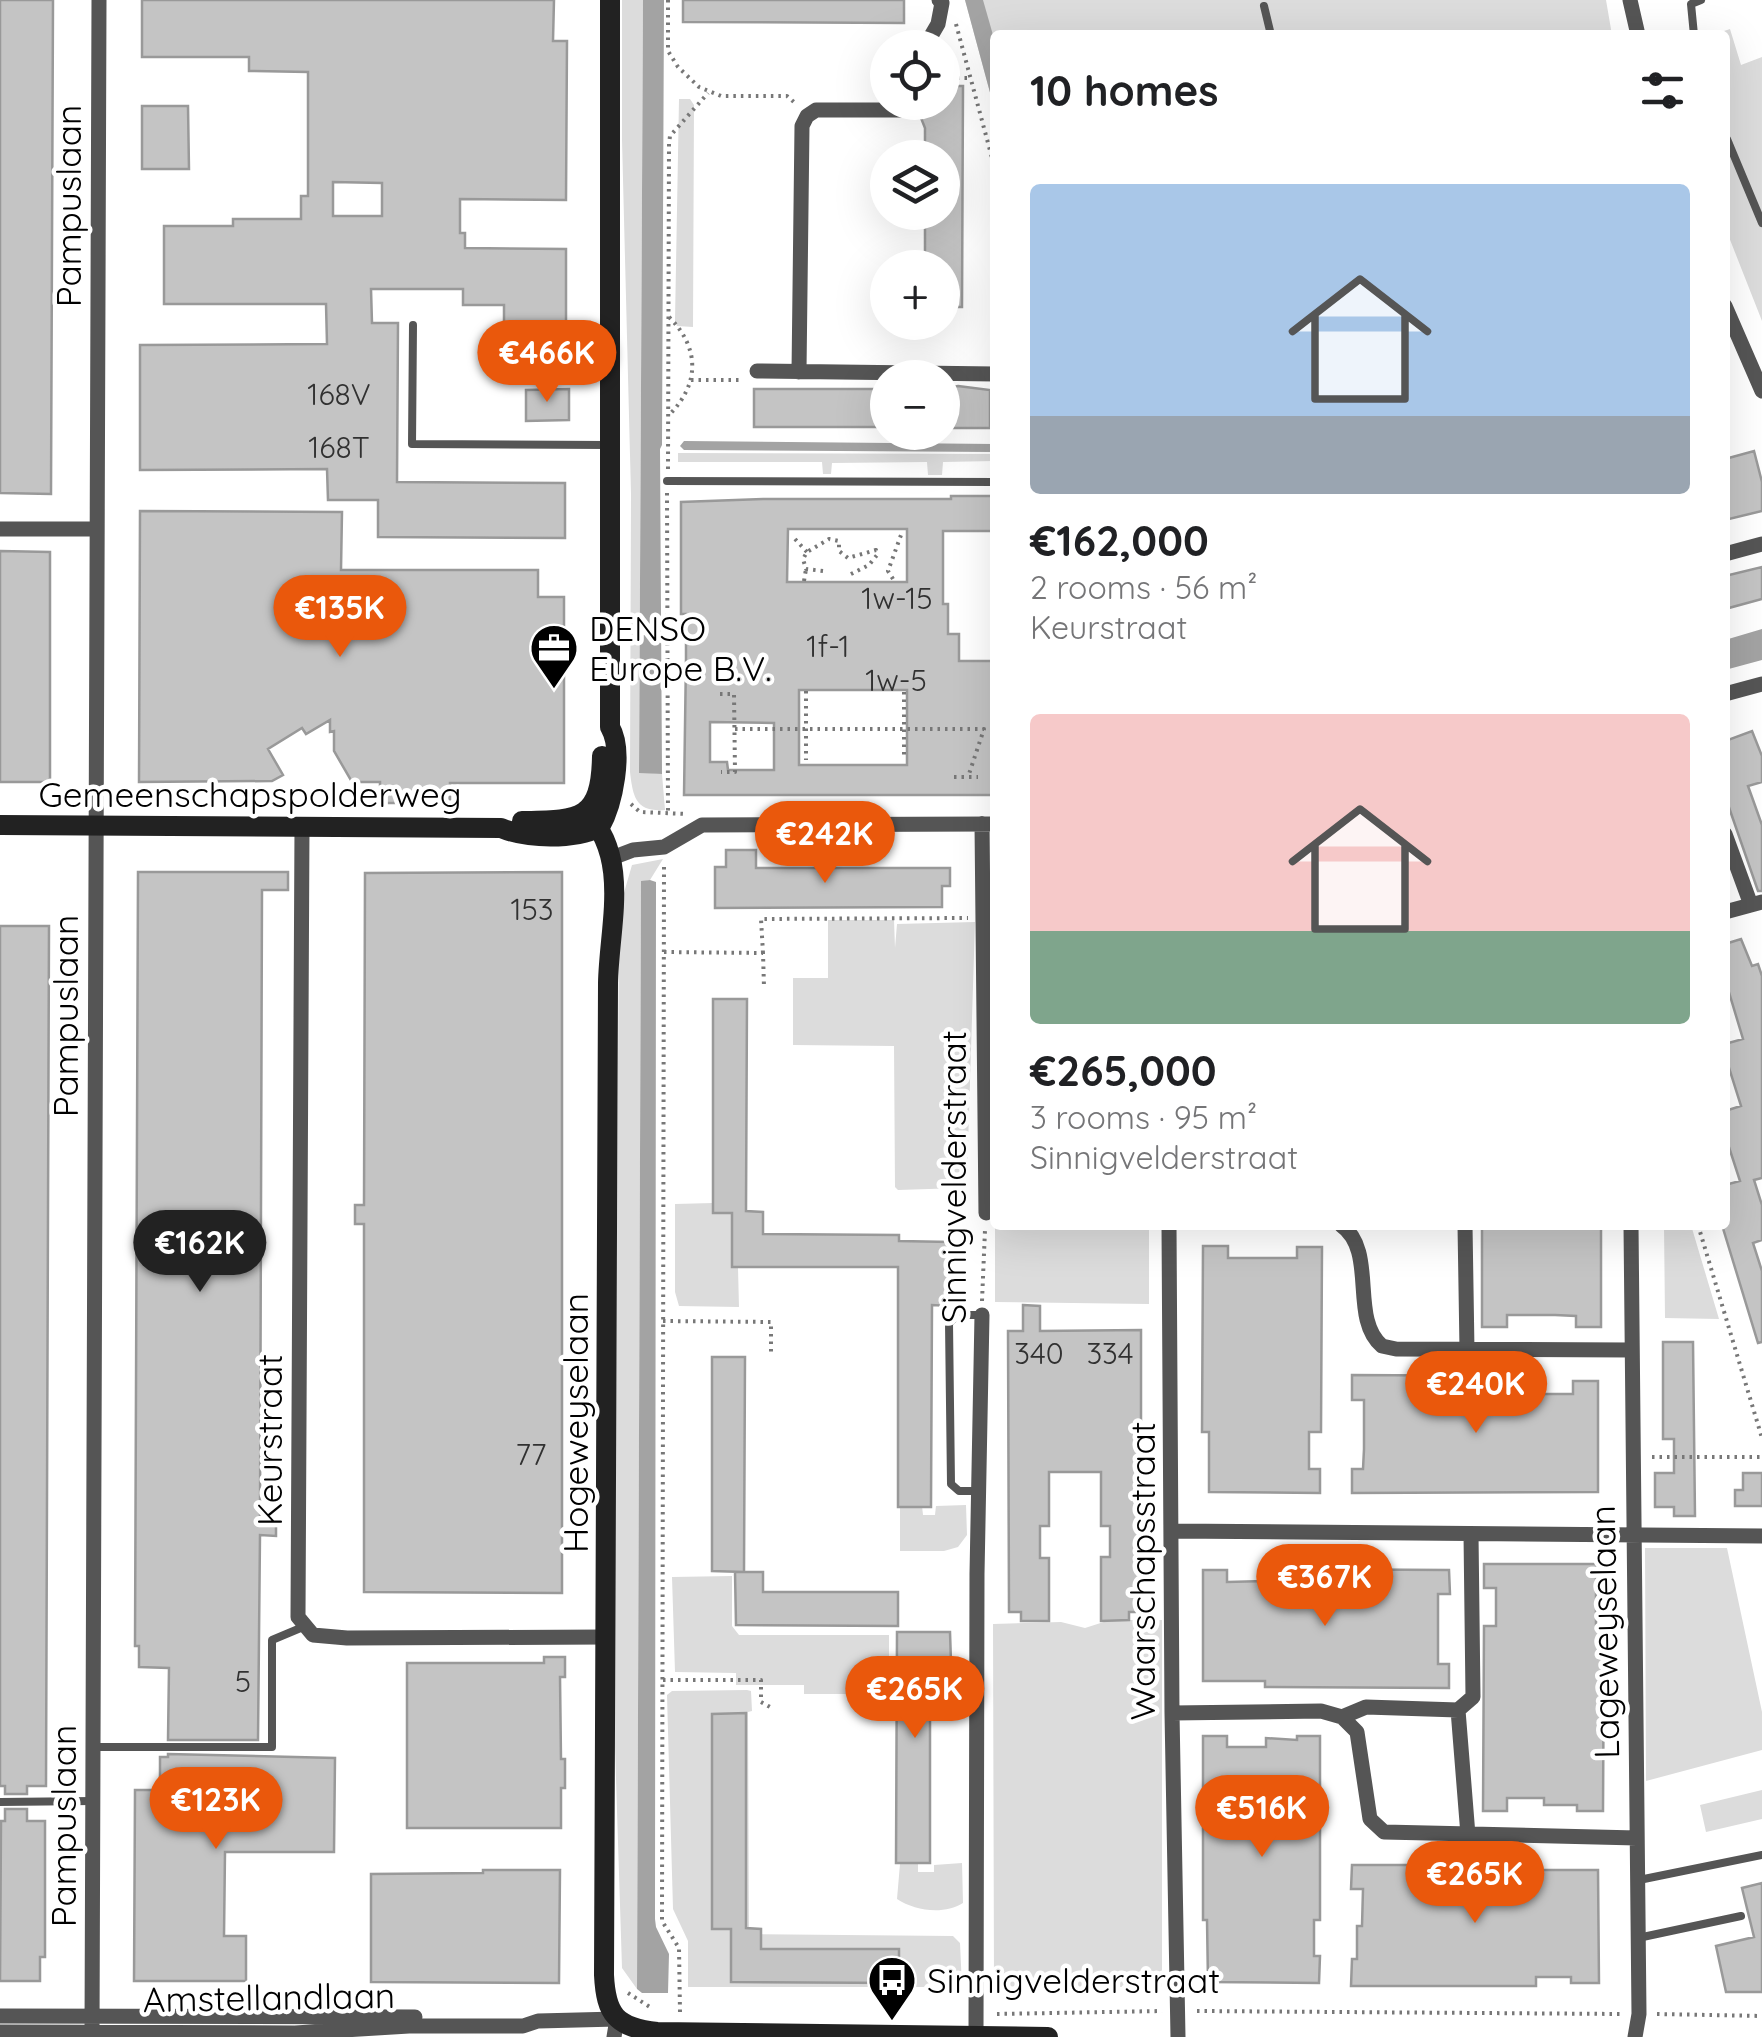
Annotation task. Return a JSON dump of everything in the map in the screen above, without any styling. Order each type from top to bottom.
[{"type":"main road","points":[[593,819],[602,735],[610,727],[610,0]]},
{"type":"main road","name":"Gemeenschapspolderweg","points":[[0,826],[500,828],[513,821],[593,819]]},
{"type":"main road","name":"Hogeweyselaan","points":[[593,819],[612,858],[614,892],[608,972],[605,1994],[616,2028]]},
{"type":"main road","name":"Amstellandlaan","points":[[616,2028],[657,2032],[1048,2037]]},
{"type":"street","name":"Pampuslaan","points":[[92,2035],[99,0]]},
{"type":"street","points":[[934,30],[940,0]]},
{"type":"street","points":[[1630,0],[1637,30]]},
{"type":"street","points":[[800,372],[802,126],[816,110],[870,110]]},
{"type":"street","points":[[1730,317],[1762,390]]},
{"type":"street","points":[[757,371],[990,374]]},
{"type":"street","points":[[0,529],[96,529]]},
{"type":"street","points":[[1730,553],[1762,544]]},
{"type":"street","points":[[1730,693],[1762,684]]},
{"type":"street","points":[[612,858],[632,850],[664,847],[702,825],[989,824]]},
{"type":"street","name":"Sinnigvelderstraat","points":[[986,1213],[989,824]]},
{"type":"street","name":"Keurstraat","points":[[302,826],[298,1616],[304,1627]]},
{"type":"street","points":[[1730,845],[1756,904],[1730,911]]},
{"type":"street","name":"Waarschapsstraat","points":[[1169,1230],[1178,2037]]},
{"type":"street","points":[[1347,1230],[1355,1240],[1370,1329],[1376,1342],[1389,1348],[1632,1350]]},
{"type":"street","points":[[1466,1230],[1467,1350]]},
{"type":"street","name":"Lageweyselaan","points":[[1631,1230],[1639,2014],[1635,2037]]},
{"type":"street","name":"Sinnigvelderstraat","points":[[976,2037],[974,1905],[982,1316]]},
{"type":"street","points":[[1172,1531],[1762,1536]]},
{"type":"street","points":[[1172,1713],[1320,1711],[1342,1716],[1366,1707],[1458,1710],[1473,1697],[1470,1534]]},
{"type":"street","points":[[304,1627],[313,1634],[347,1638],[607,1637]]},
{"type":"street","points":[[1458,1710],[1468,1834]]},
{"type":"street","points":[[1342,1716],[1357,1732],[1370,1819],[1376,1827],[1394,1834],[1637,1838]]},
{"type":"street","name":"Amstellandlaan","points":[[0,2016],[503,2017],[616,2028]]},
{"type":"street","name":"Amstellandlaan","points":[[0,2032],[295,2033],[409,2026],[523,2026],[538,2021]]},
{"type":"lane","points":[[1694,30],[1691,4],[1701,0]]},
{"type":"lane","points":[[1264,6],[1270,30]]},
{"type":"lane","points":[[1730,147],[1762,223]]},
{"type":"lane","points":[[413,324],[412,444],[611,446]]},
{"type":"lane","points":[[667,480],[990,482]]},
{"type":"lane","points":[[978,1490],[959,1491],[951,1484],[949,1323],[958,1316],[982,1316]]},
{"type":"lane","points":[[93,1747],[272,1747],[272,1640],[304,1627]]},
{"type":"lane","points":[[0,1802],[93,1801]]},
{"type":"lane","points":[[1638,1880],[1762,1855]]},
{"type":"lane","points":[[1638,1938],[1741,1916]]},
{"type":"path","points":[[668,0],[668,51],[678,67],[708,93],[787,96],[807,116]]},
{"type":"path","points":[[955,20],[990,151]]},
{"type":"path","points":[[960,78],[970,78]]},
{"type":"path","points":[[668,812],[669,144],[670,136],[708,93]]},
{"type":"path","points":[[669,317],[691,347],[692,380],[682,401],[669,415]]},
{"type":"path","points":[[692,380],[757,380],[757,371]]},
{"type":"path","points":[[893,579],[888,571],[901,535]]},
{"type":"path","points":[[795,538],[807,552]]},
{"type":"path","points":[[804,581],[803,559],[807,552],[829,539],[839,541],[842,556],[848,558],[876,550],[875,559]]},
{"type":"path","points":[[875,559],[890,566]]},
{"type":"path","points":[[849,575],[875,559]]},
{"type":"path","points":[[806,569],[823,571]]},
{"type":"path","points":[[806,691],[806,760]]},
{"type":"path","points":[[904,692],[904,759]]},
{"type":"path","points":[[720,694],[734,694],[735,772],[720,772]]},
{"type":"path","points":[[734,730],[984,730],[968,777]]},
{"type":"path","points":[[954,777],[978,777]]},
{"type":"path","points":[[628,798],[632,808],[640,812],[687,814],[702,825]]},
{"type":"path","points":[[664,847],[662,1921],[679,1948],[680,2014]]},
{"type":"path","points":[[764,987],[761,919],[989,916]]},
{"type":"path","points":[[664,952],[764,953]]},
{"type":"path","name":"Sinnigvelderstraat","points":[[982,1316],[986,1213]]},
{"type":"path","points":[[1700,1230],[1762,1438]]},
{"type":"path","points":[[663,1321],[772,1322],[771,1352]]},
{"type":"path","points":[[1632,1457],[1762,1457]]},
{"type":"path","points":[[663,1680],[761,1680],[761,1702],[770,1706]]},
{"type":"path","points":[[605,1994],[627,1992],[658,2012]]},
{"type":"path","points":[[976,2014],[1177,2011],[1762,2016]]},
{"type":"shaded area","points":[[622,0],[643,0],[639,772],[662,774],[665,810],[648,809],[638,802],[630,772],[631,494]]},
{"type":"shaded area","points":[[643,0],[664,0],[662,774],[639,773]]},
{"type":"shaded area","points":[[965,0],[1606,0],[1611,30],[990,30],[990,92]]},
{"type":"shaded area","points":[[965,0],[983,0],[992,30],[990,92]]},
{"type":"shaded area","points":[[1730,29],[1741,65],[1762,57],[1762,321],[1730,240],[1727,30]]},
{"type":"shaded area","points":[[679,99],[690,99],[694,105],[693,327],[677,326],[675,321]]},
{"type":"shaded area","points":[[684,441],[870,443],[870,450],[960,450],[960,444],[990,444],[990,452],[684,450],[680,446]]},
{"type":"shaded area","points":[[678,453],[990,454],[990,461],[943,462],[942,475],[928,475],[927,462],[832,463],[831,474],[823,474],[822,462],[678,462]]},
{"type":"shaded area","points":[[1762,629],[1762,660],[1730,669],[1730,639]]},
{"type":"shaded area","points":[[663,859],[650,880],[641,882],[637,1989],[622,1968],[614,1716],[619,910],[632,865]]},
{"type":"shaded area","points":[[641,881],[656,882],[655,1919],[669,1954],[668,1993],[642,1993],[637,1989]]},
{"type":"shaded area","points":[[828,920],[894,920],[895,948],[897,924],[975,922],[967,1178],[960,1188],[895,1187],[894,1046],[793,1045],[793,978],[828,978]]},
{"type":"shaded area","points":[[713,1203],[713,1211],[732,1211],[733,1266],[738,1268],[739,1307],[679,1306],[675,1292],[675,1204]]},
{"type":"shaded area","points":[[995,1230],[1149,1230],[1149,1304],[995,1302]]},
{"type":"shaded area","points":[[1664,1230],[1692,1230],[1719,1319],[1665,1318]]},
{"type":"shaded area","points":[[966,1505],[967,1535],[958,1547],[944,1551],[900,1551],[900,1506],[922,1506],[923,1515],[935,1515],[936,1506]]},
{"type":"shaded area","points":[[1645,1548],[1727,1548],[1762,1712],[1762,1750],[1646,1781]]},
{"type":"shaded area","points":[[732,1576],[732,1626],[739,1635],[889,1635],[889,1694],[804,1694],[804,1685],[736,1685],[736,1673],[675,1672],[672,1577]]},
{"type":"shaded area","points":[[1110,1620],[1162,1620],[1162,1987],[994,1987],[993,1624],[1061,1622],[1085,1628]]},
{"type":"shaded area","points":[[672,1691],[751,1691],[752,1711],[748,1712],[749,1934],[953,1936],[960,1943],[962,1987],[688,1987],[688,1941],[673,1909],[667,1695]]},
{"type":"shaded area","points":[[1762,1790],[1762,1819],[1706,1832],[1700,1805]]},
{"type":"shaded area","points":[[918,1863],[918,1872],[934,1872],[934,1865],[962,1863],[963,1903],[930,1910],[897,1899],[900,1864]]},
{"type":"building","points":[[0,0],[53,0],[51,494],[0,493]]},
{"type":"building","points":[[142,0],[554,0],[553,41],[567,41],[566,200],[460,199],[460,233],[465,233],[465,248],[566,249],[566,347],[531,347],[531,355],[489,354],[489,336],[504,336],[504,305],[463,305],[463,289],[371,289],[372,323],[398,323],[397,482],[565,483],[565,538],[378,537],[378,500],[328,500],[327,469],[140,470],[140,345],[327,344],[326,304],[164,304],[164,226],[233,226],[233,219],[301,219],[301,196],[308,196],[308,72],[249,71],[249,57],[142,57]],"holes":[[[333,182],[382,183],[382,216],[333,216]]]},
{"type":"building","points":[[683,0],[904,0],[904,23],[683,22]]},
{"type":"building","points":[[963,86],[962,307],[960,250],[925,250],[925,230],[960,230],[960,140],[925,140],[922,120],[960,120]]},
{"type":"building","points":[[142,106],[188,106],[189,169],[142,169]]},
{"type":"building","points":[[960,386],[990,390],[990,428],[960,428]]},
{"type":"building","points":[[569,389],[569,420],[526,421],[526,390]]},
{"type":"building","points":[[754,389],[870,389],[870,427],[754,427]]},
{"type":"building","points":[[1754,451],[1762,482],[1762,511],[1730,519],[1730,458]]},
{"type":"building","points":[[990,496],[990,531],[943,531],[943,604],[948,604],[948,634],[959,634],[959,661],[990,661],[990,795],[684,795],[686,614],[681,614],[681,502]],"holes":[[[788,529],[907,529],[907,582],[787,582]],[[799,690],[907,690],[907,765],[799,765]],[[710,722],[774,723],[774,770],[728,770],[727,762],[710,762]]]},
{"type":"building","points":[[140,511],[342,512],[341,570],[538,570],[538,597],[564,597],[564,783],[450,783],[450,803],[380,803],[380,782],[352,782],[334,751],[330,720],[306,734],[302,728],[268,749],[283,775],[272,781],[139,782]]},
{"type":"building","points":[[0,551],[50,552],[50,782],[0,782]]},
{"type":"building","points":[[1762,567],[1762,599],[1730,608],[1730,575]]},
{"type":"building","points":[[1752,731],[1762,756],[1762,782],[1748,786],[1762,825],[1762,891],[1758,891],[1730,810],[1730,739]]},
{"type":"building","points":[[726,850],[756,850],[756,868],[950,868],[950,886],[942,886],[942,907],[715,908],[715,867],[726,867]]},
{"type":"building","points":[[138,872],[288,872],[288,890],[262,890],[260,1519],[276,1520],[276,1536],[260,1535],[258,1740],[168,1740],[169,1668],[139,1667],[139,1646],[135,1646]]},
{"type":"building","points":[[562,872],[562,1593],[364,1592],[364,1224],[355,1224],[355,1205],[364,1205],[365,873]]},
{"type":"building","points":[[0,926],[49,926],[46,1786],[27,1786],[27,1794],[5,1794],[5,1786],[0,1786]]},
{"type":"building","points":[[1741,939],[1752,966],[1758,964],[1762,976],[1762,1178],[1754,1180],[1762,1205],[1762,1240],[1753,1243],[1762,1271],[1762,1342],[1758,1343],[1724,1230],[1730,1230],[1730,1184],[1740,1181],[1730,1150],[1730,1109],[1741,1106],[1730,1071],[1730,1043],[1743,1039],[1730,996],[1730,942]]},
{"type":"building","points":[[713,999],[747,999],[746,1211],[763,1212],[763,1234],[899,1235],[899,1241],[951,1242],[950,1306],[932,1305],[931,1507],[898,1507],[898,1267],[732,1267],[732,1213],[713,1213]]},
{"type":"building","points":[[1482,1230],[1601,1230],[1601,1327],[1576,1327],[1576,1316],[1507,1315],[1507,1327],[1482,1327]]},
{"type":"building","points":[[1203,1246],[1228,1246],[1228,1258],[1297,1258],[1297,1247],[1322,1247],[1321,1432],[1309,1432],[1309,1469],[1320,1469],[1320,1493],[1209,1492],[1209,1432],[1202,1432]]},
{"type":"building","points":[[1023,1305],[1040,1306],[1040,1331],[1141,1330],[1141,1612],[1129,1612],[1129,1620],[1101,1621],[1101,1557],[1110,1557],[1110,1526],[1101,1526],[1101,1472],[1049,1472],[1049,1526],[1040,1526],[1040,1558],[1049,1558],[1049,1621],[1021,1621],[1021,1612],[1009,1612],[1008,1331],[1023,1331]]},
{"type":"building","points":[[1663,1342],[1693,1342],[1695,1516],[1674,1516],[1674,1507],[1655,1507],[1655,1473],[1674,1473],[1674,1439],[1663,1439]]},
{"type":"building","points":[[712,1357],[745,1357],[744,1572],[712,1571]]},
{"type":"building","points":[[1352,1375],[1536,1376],[1536,1394],[1573,1394],[1573,1381],[1598,1381],[1598,1492],[1352,1493],[1352,1469],[1363,1469],[1364,1400],[1352,1400]]},
{"type":"building","points":[[1743,1473],[1762,1473],[1762,1506],[1735,1506],[1735,1490],[1743,1490]]},
{"type":"building","points":[[1484,1564],[1596,1564],[1596,1626],[1604,1626],[1603,1811],[1577,1811],[1577,1805],[1544,1805],[1544,1798],[1507,1798],[1507,1811],[1483,1811],[1484,1626],[1496,1626],[1496,1588],[1484,1588]]},
{"type":"building","points":[[1265,1569],[1449,1570],[1450,1594],[1438,1594],[1438,1664],[1449,1664],[1449,1688],[1265,1687],[1265,1681],[1203,1681],[1203,1570],[1227,1570],[1227,1582],[1265,1581]]},
{"type":"building","points":[[735,1572],[763,1572],[763,1592],[898,1592],[898,1626],[736,1625]]},
{"type":"building","points":[[897,1632],[950,1632],[951,1662],[930,1662],[930,1863],[896,1863]]},
{"type":"building","points":[[544,1657],[565,1657],[565,1677],[560,1677],[561,1759],[565,1759],[561,1828],[407,1828],[407,1663],[544,1663]]},
{"type":"building","points":[[746,1713],[746,1928],[761,1929],[761,1949],[899,1949],[899,1983],[731,1982],[731,1929],[712,1929],[712,1714]]},
{"type":"building","points":[[1203,1736],[1227,1736],[1227,1747],[1266,1747],[1266,1738],[1297,1740],[1297,1736],[1320,1736],[1320,1920],[1314,1920],[1314,1956],[1320,1956],[1319,1983],[1208,1982],[1207,1920],[1203,1920]]},
{"type":"building","points":[[168,1754],[335,1758],[334,1852],[225,1852],[224,1936],[246,1936],[246,1981],[134,1981],[135,1790],[160,1790],[160,1757]]},
{"type":"building","points":[[5,1809],[27,1809],[27,1821],[45,1821],[45,1957],[40,1957],[40,1981],[0,1981],[1,1821],[5,1821]]},
{"type":"building","points":[[1352,1865],[1536,1865],[1536,1870],[1598,1870],[1599,1983],[1571,1983],[1571,1977],[1536,1977],[1536,1986],[1351,1986],[1352,1959],[1357,1959],[1357,1926],[1362,1926],[1363,1889],[1351,1889]]},
{"type":"building","points":[[560,1870],[559,1983],[371,1982],[371,1874]]},
{"type":"building","points":[[1762,1883],[1762,1992],[1726,1992],[1716,1946],[1754,1937],[1742,1888]]},
{"type":"place","name":"DENSO Europe B.V.","points":[[554,690]]},
{"type":"place","name":"Sinnigvelderstraat","points":[[892,2022]]}]
